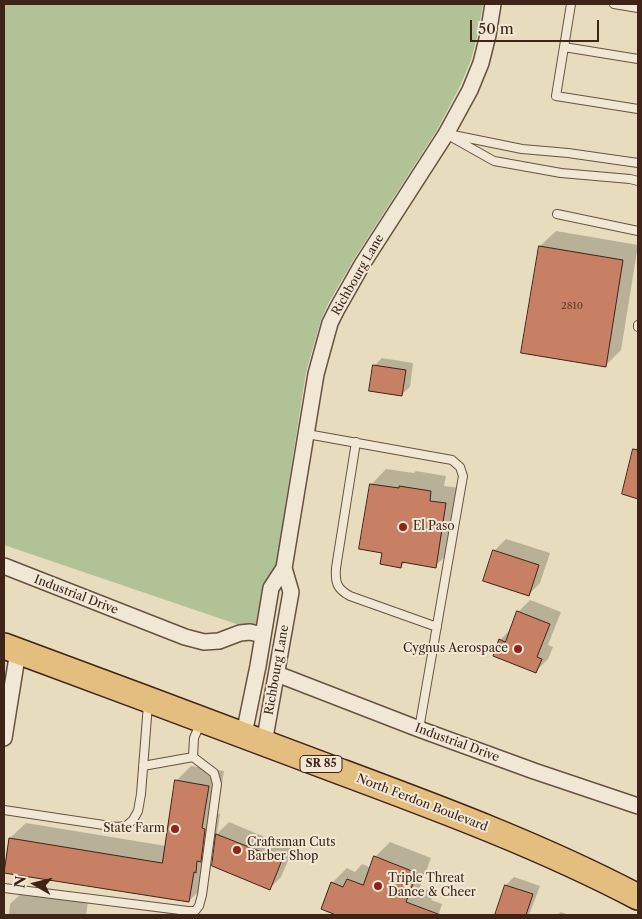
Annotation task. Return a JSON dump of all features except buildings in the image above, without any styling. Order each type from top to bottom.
[{"type":"main road","name":"North Ferdon Boulevard","points":[[11,648],[526,843],[638,897]]},
{"type":"street","name":"Richbourg Lane","points":[[254,739],[258,666],[271,588],[284,568],[316,374],[330,323],[363,263],[446,134],[470,90],[481,63],[493,4]]},
{"type":"street","name":"Industrial Drive","points":[[4,566],[185,637],[204,642],[219,641],[240,633],[250,632],[263,635]]},
{"type":"street","name":"Richbourg Lane","points":[[254,739],[277,674],[291,592],[284,568]]},
{"type":"street","points":[[4,738],[11,648]]},
{"type":"street","name":"Industrial Drive","points":[[277,674],[419,729],[638,806]]},
{"type":"lane","points":[[571,4],[556,96],[638,109]]},
{"type":"lane","points":[[614,4],[638,8]]},
{"type":"lane","points":[[564,47],[638,59]]},
{"type":"lane","points":[[446,134],[522,149],[568,153],[638,163]]},
{"type":"lane","points":[[446,134],[494,162],[561,173],[638,181]]},
{"type":"lane","points":[[557,214],[638,231]]},
{"type":"lane","points":[[307,434],[452,460],[460,467],[463,476],[419,729]]},
{"type":"lane","points":[[356,442],[336,568],[335,577],[337,585],[342,592],[350,596],[437,627]]},
{"type":"lane","points":[[4,810],[117,827],[126,826],[133,820],[138,811],[148,699]]},
{"type":"lane","points":[[193,757],[194,738],[202,719]]},
{"type":"lane","points":[[4,888],[188,912],[195,911],[199,906],[202,895],[217,784],[214,773],[193,757],[143,766]]},
{"type":"green space","points":[[4,4],[483,4],[471,60],[460,86],[437,130],[354,259],[321,320],[306,372],[275,572],[260,632],[4,545]]},
{"type":"place","name":"El Paso","points":[[403,527]]},
{"type":"place","name":"Cygnus Aerospace","points":[[518,649]]},
{"type":"place","name":"State Farm","points":[[175,829]]},
{"type":"place","name":"Craftsman Cuts Barber Shop","points":[[237,850]]},
{"type":"place","name":"Triple Threat Dance & Cheer","points":[[378,886]]}]
